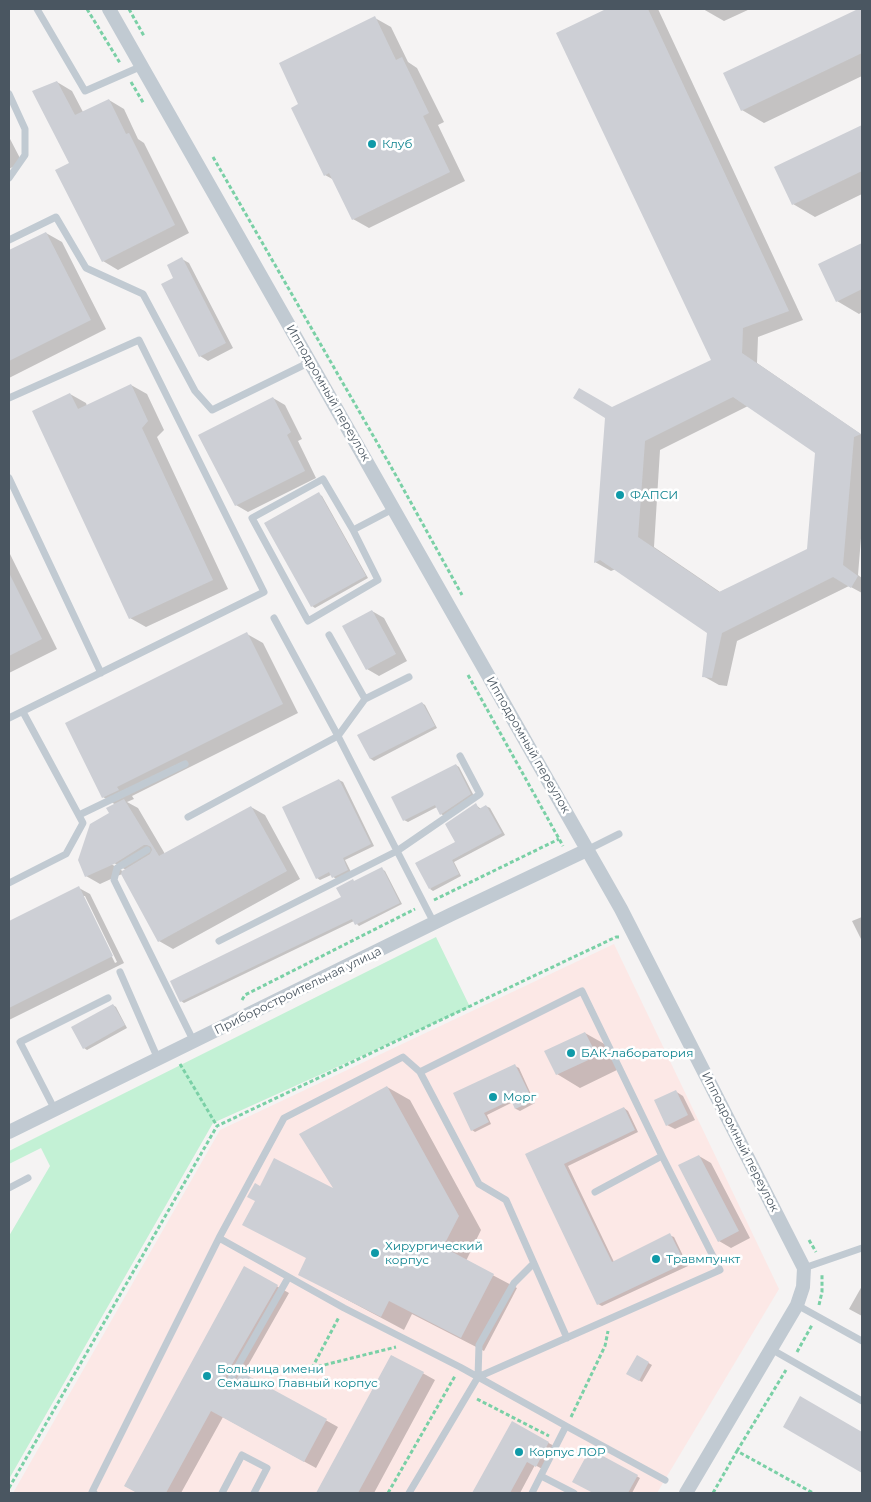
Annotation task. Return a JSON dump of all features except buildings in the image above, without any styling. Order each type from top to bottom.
[{"type":"street","name":"Ипподромный переулок","points":[[109,9],[632,930],[804,1268]]},
{"type":"street","name":"Приборостроительная улица","points":[[9,1132],[587,850]]},
{"type":"street","points":[[686,1493],[797,1305],[803,1287],[804,1268]]},
{"type":"lane","points":[[37,9],[85,91],[142,66]]},
{"type":"lane","points":[[9,94],[25,129],[25,155],[9,178]]},
{"type":"lane","points":[[9,240],[56,217],[86,268],[143,294],[195,391],[212,410],[310,362]]},
{"type":"lane","points":[[9,398],[139,340],[264,592],[9,718]]},
{"type":"lane","points":[[9,478],[101,673]]},
{"type":"lane","points":[[323,479],[353,530],[378,580],[308,621],[252,518],[323,479]]},
{"type":"lane","points":[[353,530],[393,509]]},
{"type":"lane","points":[[274,618],[338,736],[434,923]]},
{"type":"lane","points":[[329,635],[365,699]]},
{"type":"lane","points":[[188,817],[338,736],[365,699],[409,678]]},
{"type":"lane","points":[[9,883],[66,854],[83,823],[23,712]]},
{"type":"lane","points":[[219,941],[397,851],[480,794],[460,756]]},
{"type":"lane","points":[[78,815],[185,764]]},
{"type":"lane","points":[[587,850],[619,834]]},
{"type":"lane","points":[[148,850],[117,868],[114,880],[194,1042]]},
{"type":"lane","points":[[120,972],[159,1059]]},
{"type":"lane","points":[[420,1072],[582,991],[720,1270],[478,1377]]},
{"type":"lane","points":[[55,1110],[20,1042],[108,998]]},
{"type":"lane","points":[[94,1493],[92,1492],[219,1238],[284,1118],[403,1057],[420,1072],[479,1184],[506,1200],[567,1338]]},
{"type":"lane","points":[[595,1192],[662,1156]]},
{"type":"lane","points":[[9,1188],[28,1178]]},
{"type":"lane","points":[[219,1238],[288,1278],[460,1367],[664,1480]]},
{"type":"lane","points":[[804,1268],[862,1248]]},
{"type":"lane","points":[[409,1493],[478,1377],[479,1345],[514,1282],[534,1264]]},
{"type":"lane","points":[[231,1378],[288,1278]]},
{"type":"lane","points":[[797,1305],[862,1341]]},
{"type":"lane","points":[[771,1349],[862,1401]]},
{"type":"lane","points":[[532,1493],[566,1426]]},
{"type":"lane","points":[[222,1493],[242,1454],[267,1468],[254,1493]]},
{"type":"lane","points":[[541,1476],[574,1493]]},
{"type":"path","points":[[173,1052],[217,1126]]},
{"type":"path","points":[[344,1308],[312,1368],[413,1343]]},
{"type":"path","points":[[566,1426],[605,1346],[611,1319]]},
{"type":"path","points":[[388,1493],[460,1367]]},
{"type":"path","points":[[467,1394],[559,1442]]},
{"type":"path","points":[[713,1493],[737,1451],[813,1493]]},
{"type":"shaded area","points":[[614,944],[779,1289],[657,1493],[13,1493],[220,1130]]},
{"type":"green space","points":[[436,937],[470,1007],[213,1123],[9,1479],[9,1236],[50,1166],[41,1148],[9,1164],[9,1151]]},
{"type":"place","name":"Клуб","points":[[372,144]]},
{"type":"place","name":"ФАПСИ","points":[[620,495]]},
{"type":"place","name":"БАК-лаборатория","points":[[571,1053]]},
{"type":"place","name":"Морг","points":[[493,1097]]},
{"type":"place","name":"Хирургический корпус","points":[[375,1253]]},
{"type":"place","name":"Травмпункт","points":[[656,1259]]},
{"type":"place","name":"Больница имени Семашко Главный корпус","points":[[207,1376]]},
{"type":"place","name":"Корпус ЛОР","points":[[519,1452]]}]
